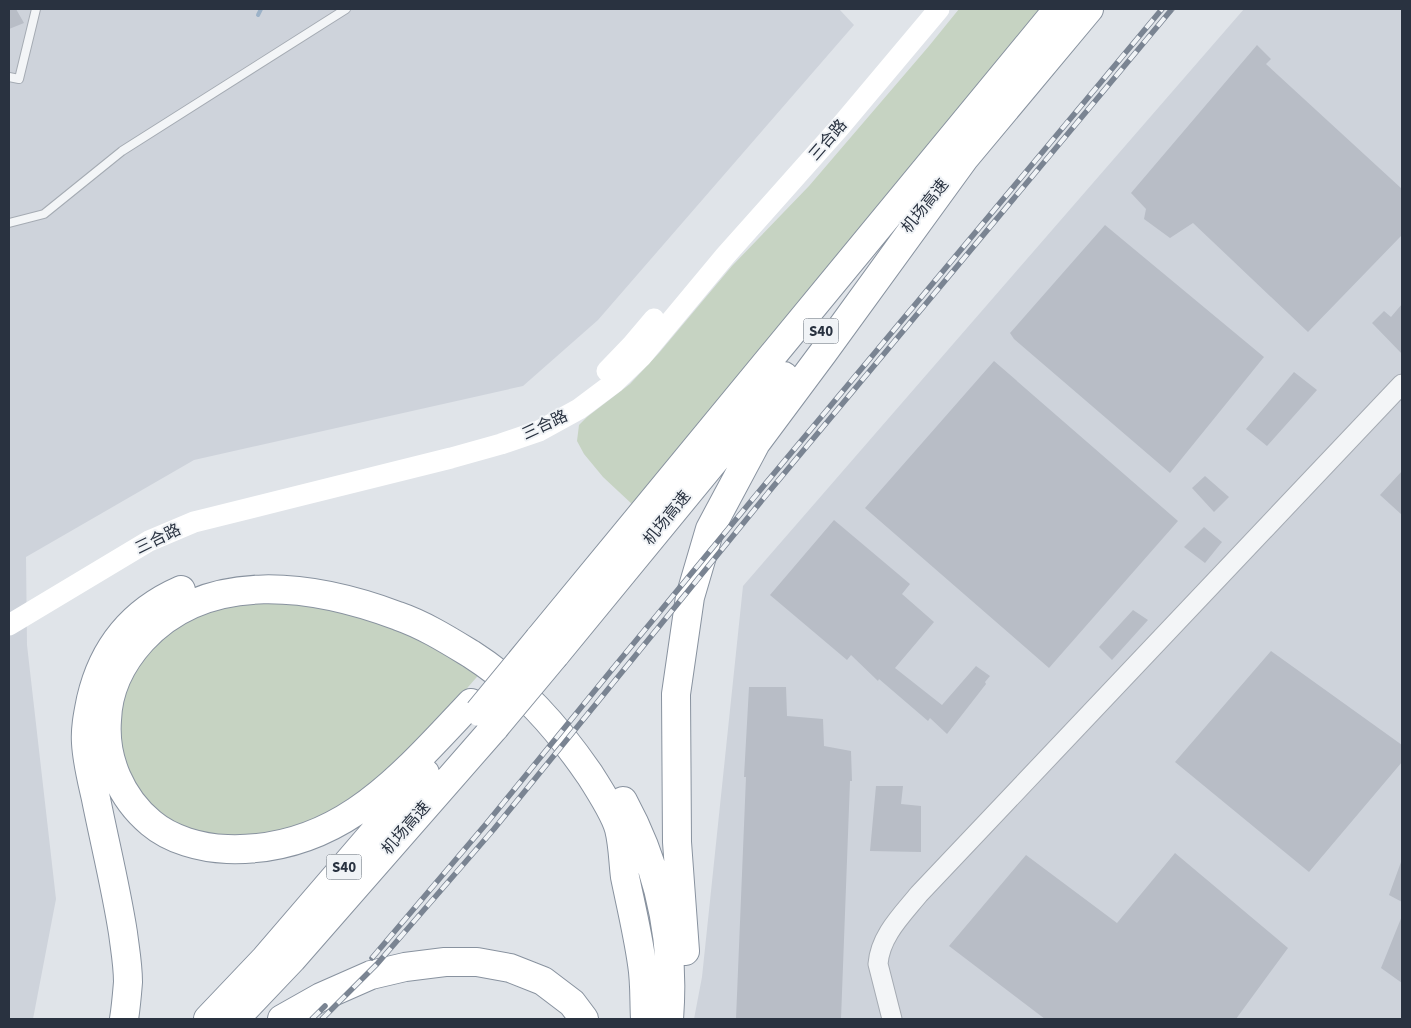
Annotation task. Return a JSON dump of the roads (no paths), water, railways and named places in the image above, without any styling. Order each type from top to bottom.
[{"type":"highway","name":"机场高速","points":[[547,647],[1058,9]]},
{"type":"highway","name":"机场高速","points":[[208,1019],[264,959],[482,714],[547,647],[1089,9]]},
{"type":"highway","points":[[679,1019],[687,971],[677,842],[676,694],[690,597],[710,529],[756,443],[969,152]]},
{"type":"highway","points":[[124,1019],[128,980],[126,953],[119,908],[94,792],[86,744],[86,722],[101,667],[112,645],[127,626],[144,611],[167,596],[198,582],[223,576],[291,574],[332,580],[380,592],[427,610],[468,632],[495,649],[525,673],[556,703],[582,733],[607,772],[633,819],[650,860],[669,942],[671,990],[669,1019]]},
{"type":"highway","points":[[482,714],[402,775],[367,805],[333,825],[289,843],[248,850],[217,848],[187,842],[162,832],[147,820],[132,803],[121,786],[111,764],[107,739],[107,718],[111,693],[118,673],[133,650],[165,619],[184,607],[210,597],[238,591],[266,589],[306,592],[354,601],[401,617],[451,642],[494,669],[513,684],[570,746],[600,790],[619,828],[624,872],[643,966],[645,1019]]},
{"type":"highway","name":"机场高速","points":[[236,1019],[292,959],[482,714]]},
{"type":"highway","points":[[282,1019],[321,997],[372,975],[405,967],[445,962],[477,962],[510,968],[543,981],[572,1003],[584,1019]]},
{"type":"main road","name":"三合路","points":[[9,608],[142,530],[189,509],[445,446],[486,434],[532,419],[572,396],[606,371],[632,345],[922,9]]},
{"type":"main road","name":"三合路","points":[[9,625],[149,541],[194,522],[493,446],[539,431],[579,409],[614,382],[641,357],[725,256],[839,128],[939,9]]},
{"type":"street","points":[[892,1019],[878,964],[878,956],[892,927],[919,894],[1402,384]]},
{"type":"lane","points":[[9,77],[19,79],[36,9]]},
{"type":"lane","points":[[9,223],[44,214],[122,150],[346,9]]},
{"type":"waterway","points":[[258,15],[261,9]]},
{"type":"railway","points":[[372,958],[486,824],[766,483],[1162,9]]},
{"type":"railway","points":[[322,1019],[377,964],[494,829],[772,488],[1172,9]]},
{"type":"railway","points":[[312,1019],[325,1006]]}]
